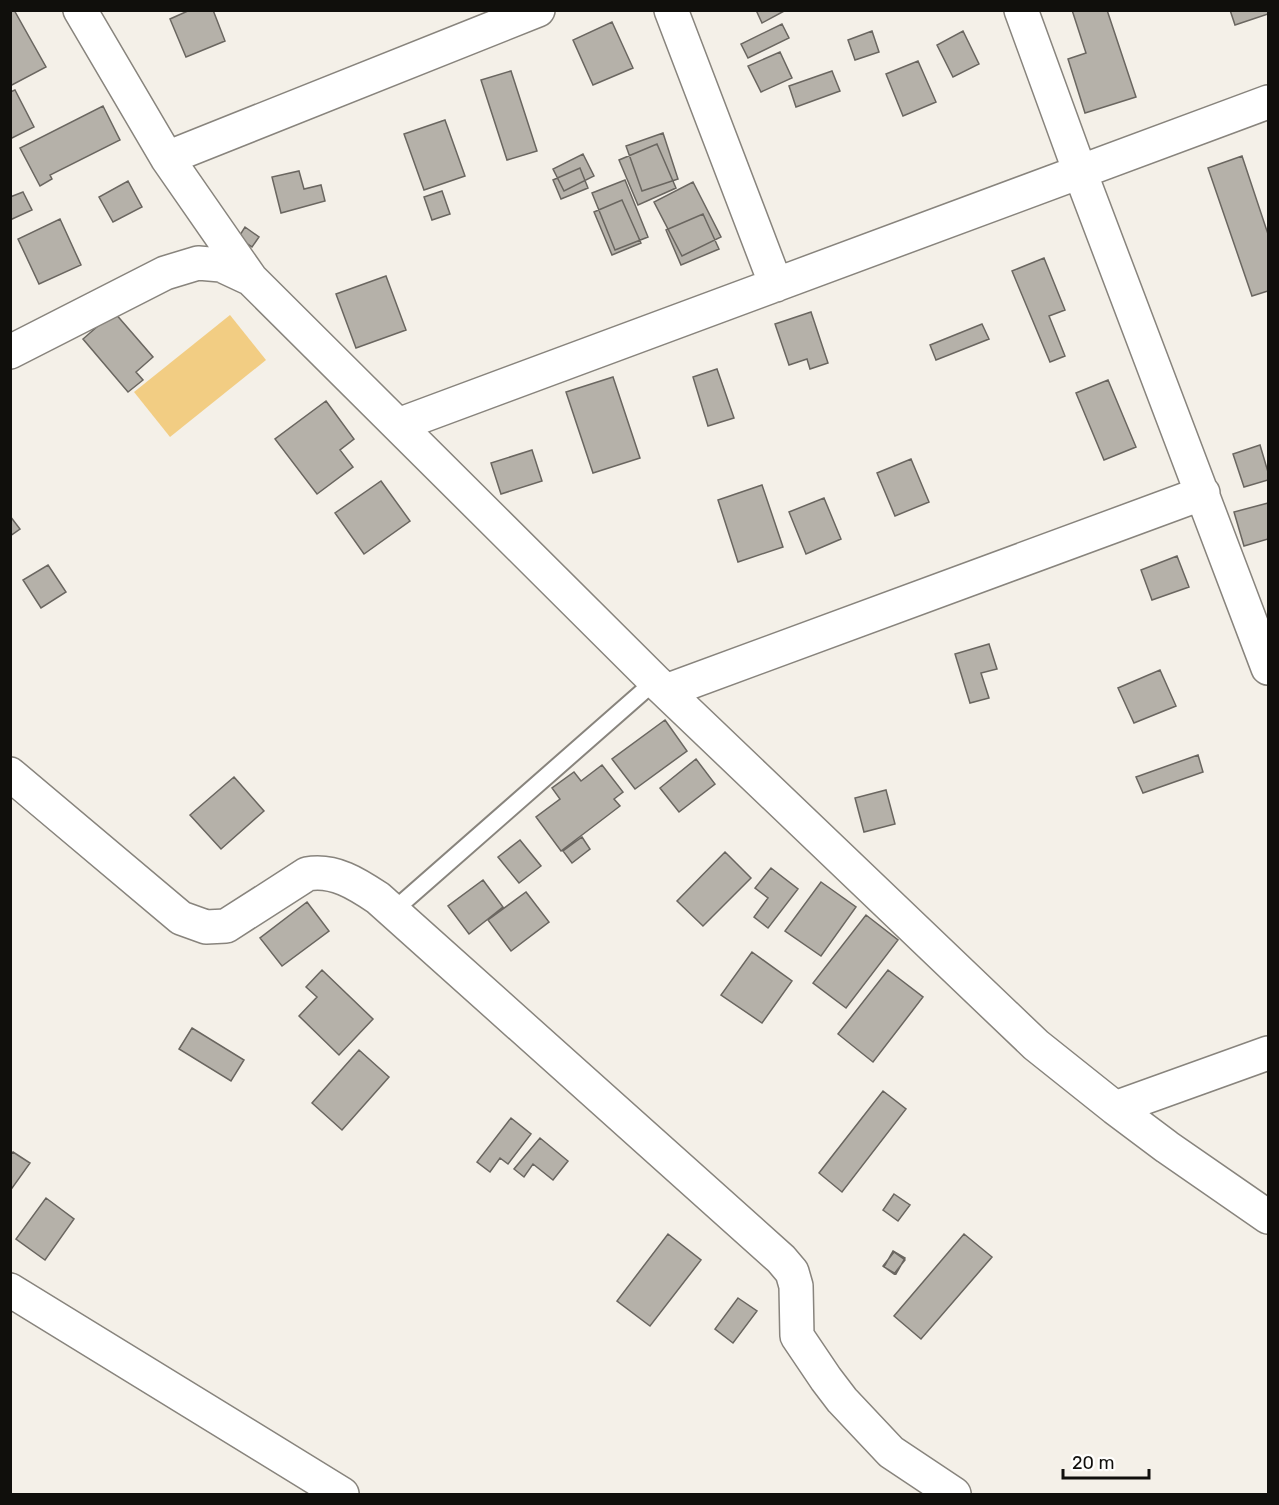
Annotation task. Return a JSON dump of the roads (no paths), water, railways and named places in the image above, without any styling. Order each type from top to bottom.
[{"type":"street","points":[[80,10],[167,158],[251,279],[660,686],[1036,1045],[1115,1108],[1269,1217]]},
{"type":"street","points":[[167,158],[538,10]]},
{"type":"street","points":[[671,10],[776,285]]},
{"type":"street","points":[[1021,10],[1080,172],[1269,668]]},
{"type":"street","points":[[398,425],[1269,102]]},
{"type":"street","points":[[10,352],[165,273],[198,263],[221,265],[251,279]]},
{"type":"street","points":[[660,686],[1203,493]]},
{"type":"street","points":[[10,774],[181,918],[193,923],[206,927],[226,926],[308,874],[317,872],[331,874],[359,886],[378,898],[781,1258],[792,1272],[796,1286],[797,1336],[826,1379],[842,1400],[891,1452],[954,1494]]},
{"type":"street","points":[[1115,1108],[1269,1053]]},
{"type":"street","points":[[10,1290],[342,1494]]},
{"type":"lane","points":[[393,911],[660,686]]}]
